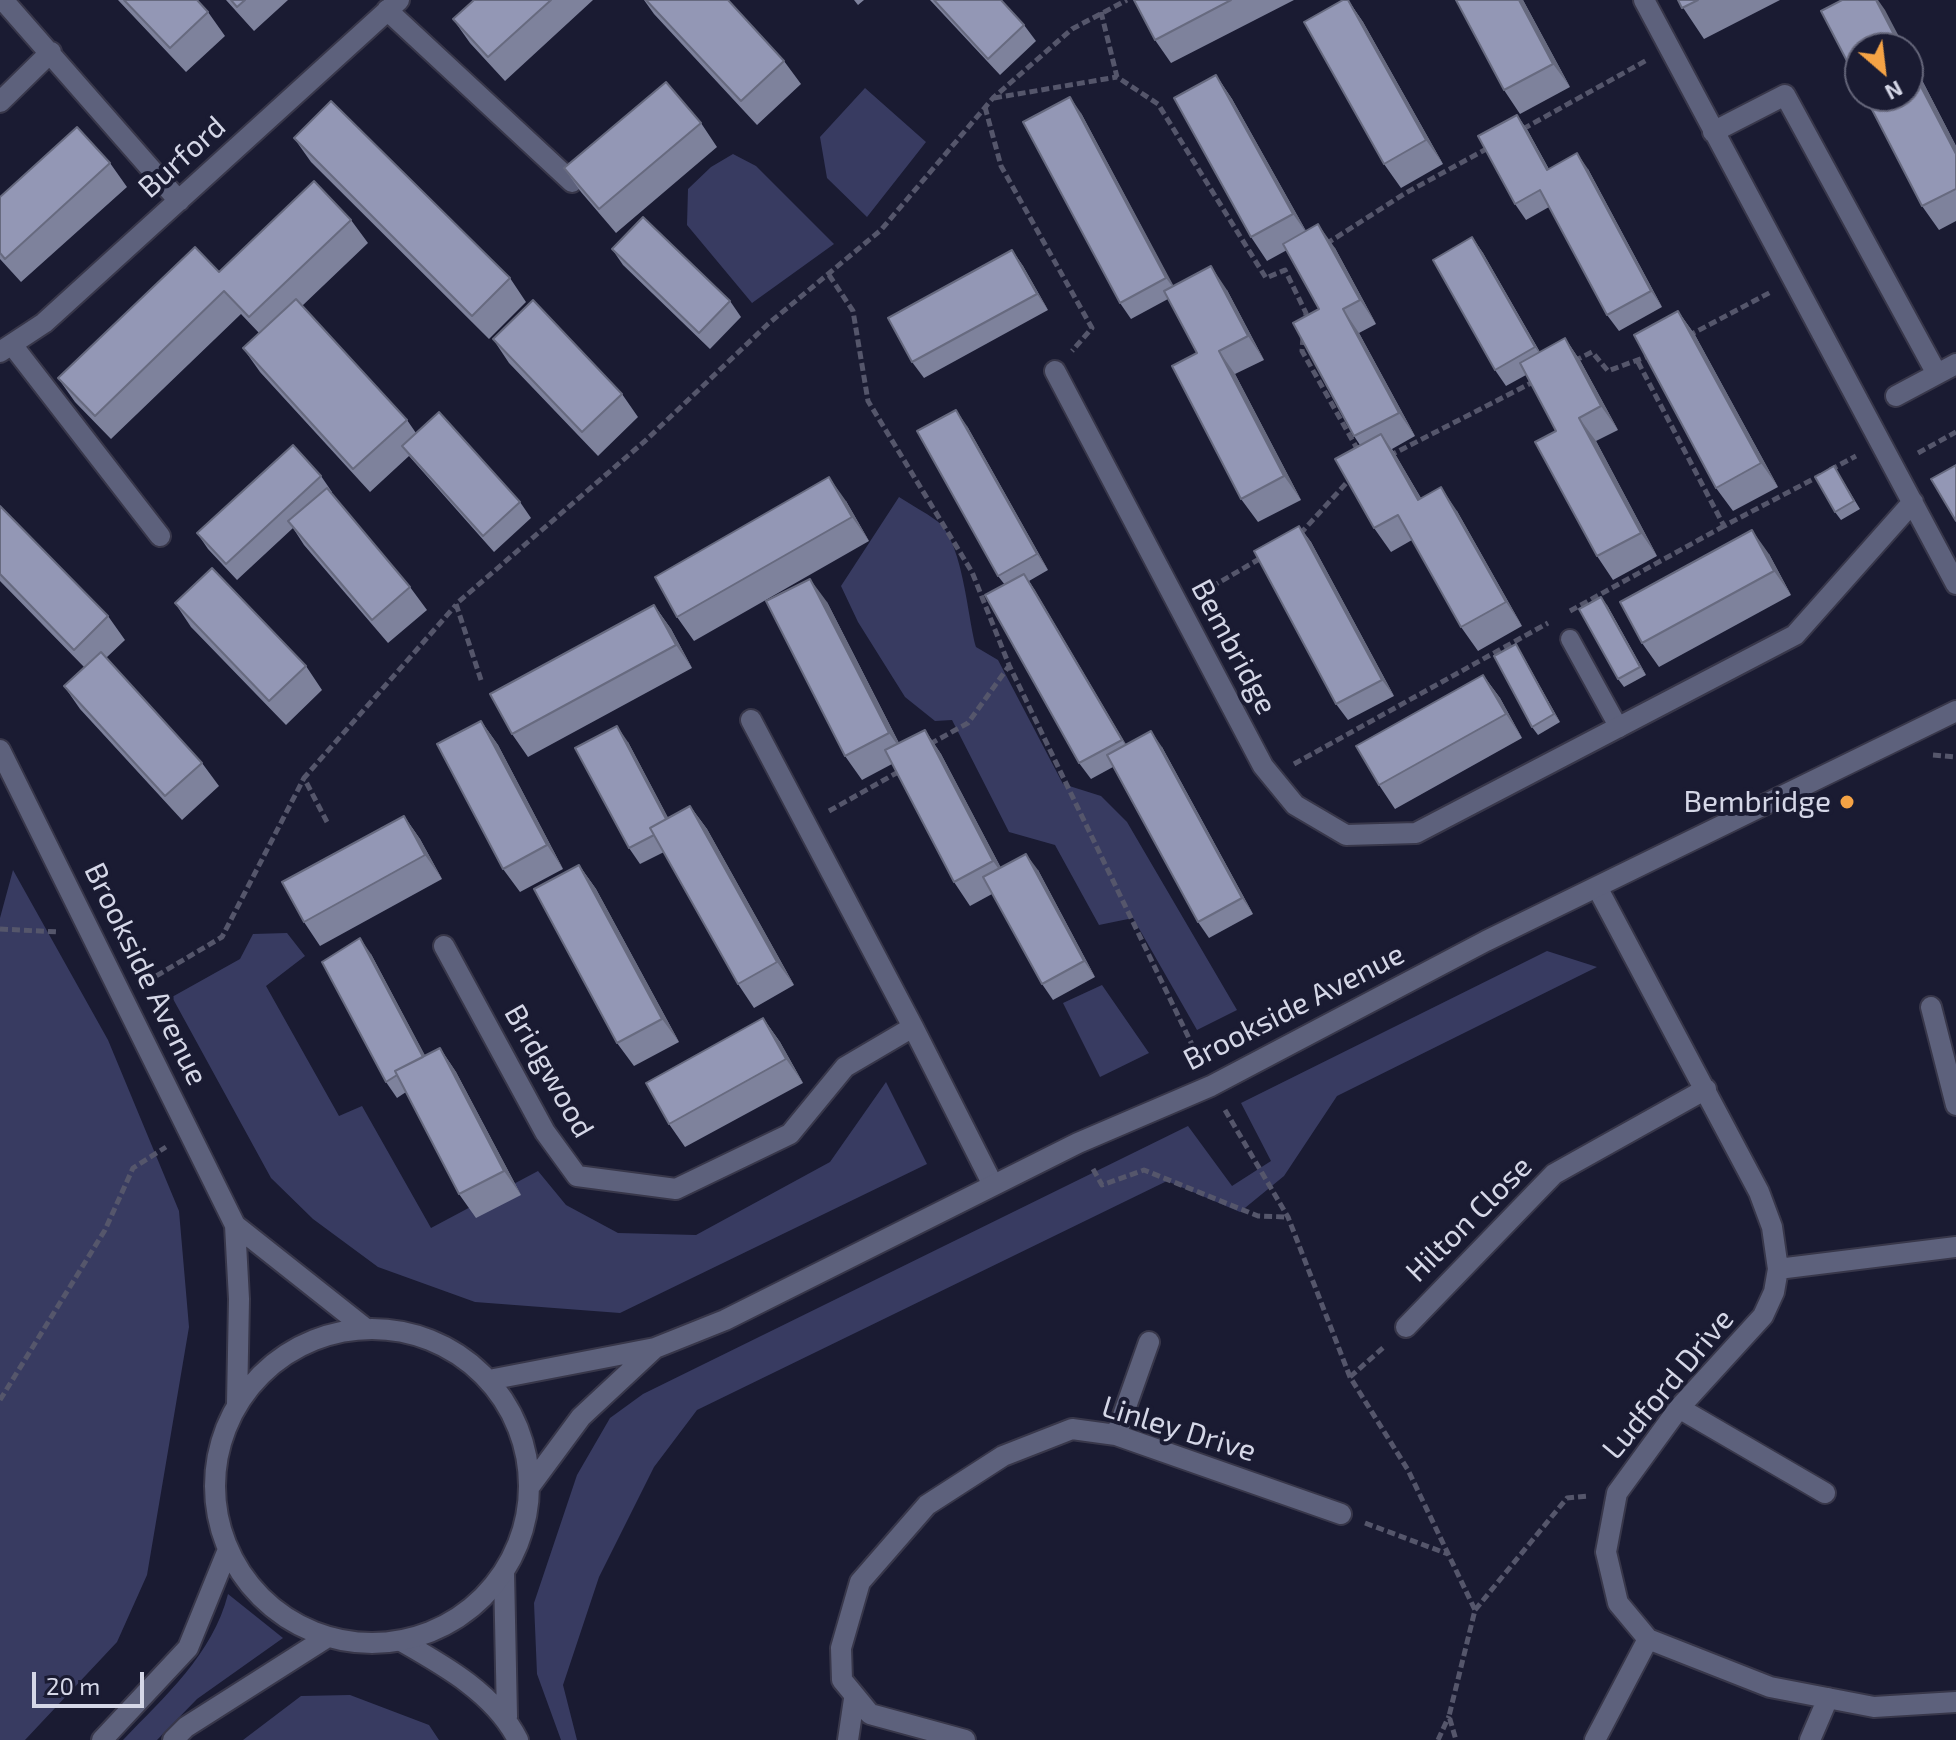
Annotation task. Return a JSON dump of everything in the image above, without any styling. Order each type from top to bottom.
[{"type":"street","points":[[3,0],[179,201]]},
{"type":"street","points":[[1644,0],[1956,584]]},
{"type":"street","points":[[393,5],[572,182]]},
{"type":"street","name":"Burford","points":[[7,349],[44,323],[393,5]]},
{"type":"street","points":[[0,102],[51,52]]},
{"type":"street","points":[[1713,132],[1785,95],[1937,374]]},
{"type":"street","points":[[7,349],[160,536]]},
{"type":"street","points":[[1896,396],[1956,364]]},
{"type":"street","name":"Bembridge","points":[[1055,371],[1271,776],[1295,805],[1346,835],[1416,833],[1795,635],[1913,502]]},
{"type":"street","name":"Brookside Avenue","points":[[489,1380],[655,1348],[725,1320],[1078,1143],[1211,1086],[1486,941],[1598,889],[1956,711]]},
{"type":"street","points":[[751,720],[993,1185]]},
{"type":"street","name":"Brookside Avenue","points":[[1,754],[124,995],[235,1225],[239,1299],[237,1404]]},
{"type":"street","name":"Ludford Drive","points":[[1598,889],[1759,1192],[1772,1227],[1778,1269],[1774,1292],[1763,1316],[1679,1408],[1617,1493],[1606,1552],[1618,1603],[1648,1639],[1770,1687],[1874,1707],[1956,1702]]},
{"type":"street","name":"Bridgwood","points":[[444,946],[545,1132],[577,1176],[676,1189],[790,1134],[845,1067],[913,1027]]},
{"type":"street","points":[[1931,1007],[1956,1105]]},
{"type":"street","name":"Hilton Close","points":[[1406,1327],[1554,1174],[1706,1089]]},
{"type":"street","name":"Brookside Avenue","points":[[235,1225],[365,1328]]},
{"type":"street","points":[[1778,1269],[1956,1247]]},
{"type":"street","points":[[365,1328],[399,1331],[432,1341],[462,1357],[489,1380],[509,1408],[522,1439],[530,1486],[519,1542],[504,1572],[476,1605],[441,1628],[401,1641],[363,1644],[326,1638],[285,1619],[252,1590],[227,1552],[215,1503],[217,1452],[237,1404],[270,1365],[314,1339],[365,1328]]},
{"type":"street","points":[[1116,1435],[1149,1342]]},
{"type":"street","name":"Brookside Avenue","points":[[530,1486],[581,1417],[655,1348]]},
{"type":"street","points":[[1679,1408],[1825,1493]]},
{"type":"street","name":"Linley Drive","points":[[854,1699],[842,1680],[841,1648],[860,1582],[927,1505],[1003,1456],[1072,1429],[1116,1435],[1341,1514]]},
{"type":"street","points":[[102,1740],[188,1648],[227,1552]]},
{"type":"street","points":[[504,1572],[507,1717],[518,1740]]},
{"type":"street","points":[[173,1740],[186,1727],[326,1638]]},
{"type":"street","points":[[1595,1740],[1648,1639]]},
{"type":"street","points":[[401,1641],[446,1667],[507,1717]]},
{"type":"street","points":[[1810,1740],[1828,1698]]},
{"type":"street","points":[[848,1740],[854,1699]]},
{"type":"street","points":[[854,1699],[870,1714],[965,1740]]},
{"type":"lane","points":[[1570,639],[1619,728]]},
{"type":"path","points":[[124,995],[222,937],[304,778],[456,604],[645,441],[768,324],[881,230],[993,98],[1072,29],[1127,0]]},
{"type":"path","points":[[1101,12],[1117,77],[1158,104],[1266,278],[1298,262]]},
{"type":"path","points":[[1516,133],[1669,48]]},
{"type":"path","points":[[993,98],[1117,77]]},
{"type":"path","points":[[985,106],[1001,166],[1092,328],[1055,371]]},
{"type":"path","points":[[1325,245],[1404,194],[1502,140]]},
{"type":"path","points":[[1285,270],[1306,313],[1302,351],[1361,454]]},
{"type":"path","points":[[829,275],[853,311],[868,401],[972,572],[1009,665],[1199,1059]]},
{"type":"path","points":[[1681,340],[1793,281]]},
{"type":"path","points":[[1564,366],[1592,352],[1608,371],[1653,355]]},
{"type":"path","points":[[1638,362],[1724,526]]},
{"type":"path","points":[[1382,459],[1536,381]]},
{"type":"path","points":[[1894,466],[1956,432]]},
{"type":"path","points":[[1271,776],[1881,443]]},
{"type":"path","points":[[1297,537],[1355,473]]},
{"type":"path","points":[[1179,606],[1270,552]]},
{"type":"path","points":[[456,604],[481,680]]},
{"type":"path","points":[[924,747],[968,723],[1009,665]]},
{"type":"path","points":[[1932,755],[1956,757]]},
{"type":"path","points":[[806,824],[907,767]]},
{"type":"path","points":[[304,778],[327,822]]},
{"type":"path","points":[[0,929],[93,934]]},
{"type":"path","points":[[1222,1104],[1288,1217],[1350,1377],[1408,1470],[1475,1610]]},
{"type":"path","points":[[0,1400],[105,1230],[133,1168],[190,1131]]},
{"type":"path","points":[[1093,1169],[1102,1185],[1144,1170],[1258,1216],[1288,1217]]},
{"type":"path","points":[[1350,1377],[1406,1327]]},
{"type":"path","points":[[1438,1740],[1449,1716],[1475,1610],[1567,1498],[1617,1493]]},
{"type":"path","points":[[1341,1514],[1448,1554]]},
{"type":"path","points":[[1449,1716],[1456,1740]]},
{"type":"shaded area","points":[[865,88],[926,142],[867,217],[827,178],[820,137]]},
{"type":"shaded area","points":[[733,154],[756,166],[834,244],[752,303],[687,225],[688,189],[711,167]]},
{"type":"shaded area","points":[[899,497],[937,521],[946,531],[963,580],[976,647],[998,660],[1063,784],[1101,796],[1127,822],[1237,1010],[1197,1030],[1133,918],[1099,925],[1055,845],[1009,832],[952,720],[935,721],[905,697],[858,622],[841,586]]},
{"type":"shaded area","points":[[13,870],[108,1040],[179,1211],[189,1327],[147,1575],[117,1642],[25,1740],[0,1740],[0,918]]},
{"type":"shaded area","points":[[287,933],[305,956],[266,986],[339,1116],[362,1106],[431,1228],[538,1171],[566,1205],[618,1233],[696,1235],[830,1162],[886,1082],[927,1164],[620,1313],[475,1302],[378,1267],[313,1219],[271,1178],[172,997],[240,959],[253,934]]},
{"type":"shaded area","points":[[1547,951],[1597,967],[1337,1096],[1284,1176],[1240,1212],[1167,1181],[697,1410],[654,1467],[599,1577],[563,1685],[577,1740],[561,1740],[537,1674],[534,1603],[577,1475],[610,1418],[643,1394],[1188,1126],[1232,1186],[1271,1161],[1241,1103]]},
{"type":"shaded area","points":[[1102,985],[1149,1053],[1100,1077],[1063,1003]]},
{"type":"shaded area","points":[[228,1594],[283,1638],[197,1699],[157,1740],[123,1740],[199,1655],[221,1616]]},
{"type":"shaded area","points":[[350,1695],[429,1725],[439,1740],[243,1740],[301,1696]]},
{"type":"building","points":[[124,0],[197,0],[208,12],[170,48]]},
{"type":"building","points":[[231,0],[245,0],[237,7]]},
{"type":"building","points":[[474,0],[551,0],[488,57],[453,19]]},
{"type":"building","points":[[646,0],[728,0],[784,61],[741,101]]},
{"type":"building","points":[[934,0],[1001,0],[1024,25],[988,59]]},
{"type":"building","points":[[1134,0],[1231,0],[1155,40]]},
{"type":"building","points":[[1348,0],[1426,140],[1384,164],[1304,22]]},
{"type":"building","points":[[1456,0],[1519,0],[1553,64],[1504,90]]},
{"type":"building","points":[[1678,0],[1698,0],[1682,8]]},
{"type":"building","points":[[1842,0],[1876,0],[1893,32],[1844,32],[1844,55],[1821,11]]},
{"type":"building","points":[[1216,75],[1293,214],[1251,237],[1174,98]]},
{"type":"building","points":[[666,82],[701,123],[599,209],[564,168]]},
{"type":"building","points":[[1924,93],[1956,154],[1956,189],[1922,206],[1873,112],[1924,112]]},
{"type":"building","points":[[1070,97],[1166,278],[1120,303],[1023,122]]},
{"type":"building","points":[[331,101],[510,278],[472,316],[294,138]]},
{"type":"building","points":[[1517,115],[1547,170],[1577,153],[1651,291],[1607,315],[1540,190],[1515,204],[1478,136]]},
{"type":"building","points":[[77,127],[110,163],[5,259],[0,253],[0,197]]},
{"type":"building","points":[[314,181],[351,220],[249,317],[224,291],[95,416],[58,378],[195,247],[219,272]]},
{"type":"building","points":[[643,217],[730,301],[699,333],[612,249]]},
{"type":"building","points":[[1318,224],[1360,300],[1343,309],[1399,413],[1354,436],[1293,323],[1319,309],[1283,244]]},
{"type":"building","points":[[1472,237],[1535,347],[1495,370],[1433,260]]},
{"type":"building","points":[[1012,250],[1037,294],[912,362],[888,318]]},
{"type":"building","points":[[1211,266],[1248,336],[1219,351],[1284,476],[1241,499],[1172,366],[1197,353],[1164,291]]},
{"type":"building","points":[[296,299],[407,420],[353,469],[243,348]]},
{"type":"building","points":[[533,300],[622,394],[582,432],[493,339]]},
{"type":"building","points":[[1678,311],[1761,463],[1716,488],[1634,335]]},
{"type":"building","points":[[1565,338],[1601,406],[1579,418],[1641,533],[1597,556],[1535,442],[1556,431],[1520,363]]},
{"type":"building","points":[[956,410],[1037,554],[998,576],[917,431]]},
{"type":"building","points":[[439,412],[520,502],[483,536],[402,446]]},
{"type":"building","points":[[1381,434],[1418,500],[1441,487],[1506,602],[1461,627],[1398,515],[1374,528],[1335,459]]},
{"type":"building","points":[[293,445],[321,476],[226,564],[197,533]]},
{"type":"building","points":[[1956,465],[1956,521],[1931,479]]},
{"type":"building","points":[[1834,466],[1854,501],[1835,512],[1815,477]]},
{"type":"building","points":[[829,477],[852,517],[677,617],[655,577]]},
{"type":"building","points":[[327,488],[410,587],[372,620],[288,521]]},
{"type":"building","points":[[0,506],[108,616],[74,650],[0,574]]},
{"type":"building","points":[[1299,526],[1382,680],[1336,704],[1254,551]]},
{"type":"building","points":[[1752,530],[1774,571],[1642,643],[1620,602]]},
{"type":"building","points":[[212,568],[306,666],[269,701],[175,603]]},
{"type":"building","points":[[1024,574],[1122,740],[1079,763],[985,595]]},
{"type":"building","points":[[810,579],[889,733],[845,756],[766,601]]},
{"type":"building","points":[[1601,597],[1640,667],[1618,679],[1579,609]]},
{"type":"building","points":[[654,605],[676,645],[512,734],[490,694]]},
{"type":"building","points":[[1516,644],[1554,714],[1532,727],[1494,656]]},
{"type":"building","points":[[101,652],[202,763],[165,796],[64,686]]},
{"type":"building","points":[[1483,675],[1506,714],[1379,785],[1356,746]]},
{"type":"building","points":[[481,721],[547,845],[503,869],[437,744]]},
{"type":"building","points":[[617,726],[666,819],[650,828],[654,835],[629,848],[575,748]]},
{"type":"building","points":[[925,730],[993,861],[954,882],[885,750]]},
{"type":"building","points":[[1151,731],[1242,898],[1198,922],[1107,755]]},
{"type":"building","points":[[690,806],[777,962],[738,984],[650,828]]},
{"type":"building","points":[[404,816],[425,855],[304,922],[282,882]]},
{"type":"building","points":[[1026,854],[1084,961],[1042,984],[983,877]]},
{"type":"building","points":[[579,865],[662,1019],[617,1043],[534,889]]},
{"type":"building","points":[[360,938],[423,1057],[395,1071],[397,1075],[386,1082],[322,962]]},
{"type":"building","points":[[763,1018],[786,1059],[669,1124],[646,1083]]},
{"type":"building","points":[[440,1048],[504,1171],[459,1194],[395,1071]]},
{"type":"place","name":"Bembridge","points":[[1847,802]]}]
